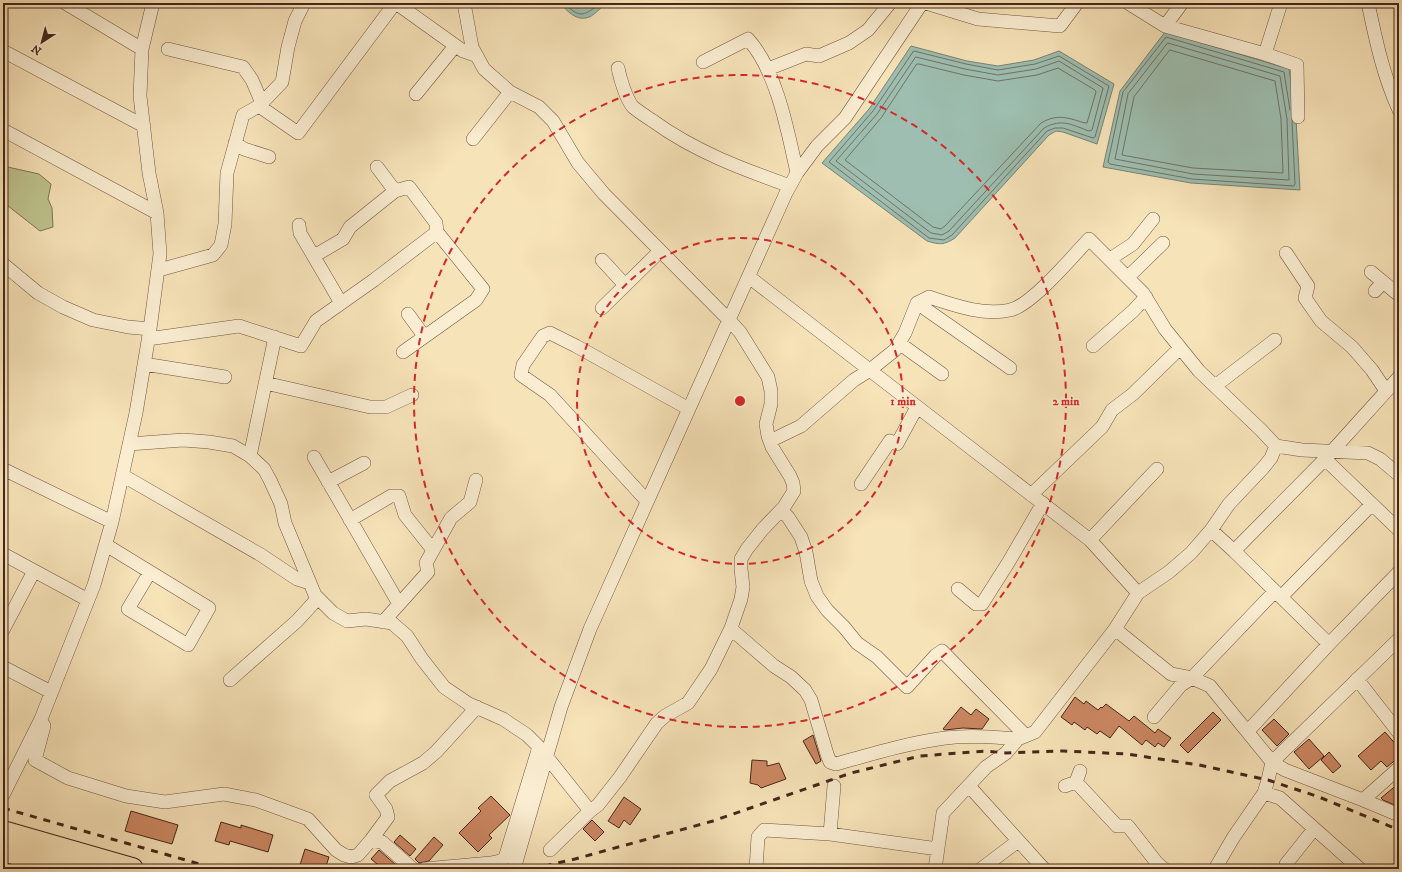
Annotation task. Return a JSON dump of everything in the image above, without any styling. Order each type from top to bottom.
[{"type":"highway","points":[[3,832],[132,869]]},
{"type":"highway","points":[[3,850],[68,869]]},
{"type":"street","points":[[3,792],[41,719],[94,585],[112,522],[136,413],[159,270],[160,254],[157,213],[149,173],[140,96],[142,48],[153,3]]},
{"type":"street","points":[[159,270],[213,255],[221,244],[225,224],[227,173],[243,115],[260,105],[282,82],[288,47],[295,21],[304,3]]},
{"type":"street","points":[[168,49],[243,67],[252,80],[260,105],[298,133],[396,3],[455,46],[463,51],[477,56]]},
{"type":"street","points":[[464,3],[472,47],[484,69],[510,92],[539,107],[553,121],[578,163],[604,194],[740,332],[768,377],[771,391],[771,404],[766,424],[772,447],[790,476],[794,491],[781,510],[762,530],[741,559],[740,569],[743,587],[741,599],[730,629],[711,669],[688,702],[665,716],[657,723],[620,777],[598,805],[550,850]]},
{"type":"street","points":[[768,69],[806,54],[819,56],[849,43],[868,30],[890,3]]},
{"type":"street","points":[[424,869],[491,863],[505,858],[543,752],[590,629],[790,186],[797,173],[817,146],[845,118],[922,3]]},
{"type":"street","points":[[926,3],[978,18],[1060,26],[1077,3]]},
{"type":"street","points":[[1128,3],[1165,26],[1265,54],[1297,65],[1298,117]]},
{"type":"street","points":[[1165,26],[1182,3]]},
{"type":"street","points":[[1265,54],[1281,3]]},
{"type":"street","points":[[1368,3],[1381,63],[1390,91],[1399,110]]},
{"type":"street","points":[[71,4],[142,48]]},
{"type":"street","points":[[704,62],[748,39],[756,47],[768,69],[785,118],[797,173]]},
{"type":"street","points":[[416,94],[455,46]]},
{"type":"street","points":[[3,51],[144,126]]},
{"type":"street","points":[[618,68],[620,82],[632,106],[660,126],[684,142],[737,167],[790,186]]},
{"type":"street","points":[[473,139],[510,92]]},
{"type":"street","points":[[3,130],[157,213]]},
{"type":"street","points":[[235,143],[244,149],[269,157]]},
{"type":"street","points":[[377,167],[395,191]]},
{"type":"street","points":[[314,256],[343,239],[350,227],[395,191],[409,187],[436,223],[437,232],[483,290],[476,300],[403,352]]},
{"type":"street","points":[[1110,259],[1133,244],[1153,219]]},
{"type":"street","points":[[299,225],[300,233],[341,303]]},
{"type":"street","points":[[3,264],[38,293],[62,307],[94,320],[128,327],[149,334],[240,326],[301,346],[316,321],[374,280],[437,232]]},
{"type":"street","points":[[770,441],[801,426],[854,380],[870,370],[895,350],[906,333],[917,303],[929,297],[967,309],[992,312],[1011,310],[1027,301],[1089,239],[1146,297],[1165,329],[1199,371],[1276,446],[1328,455],[1368,453],[1380,459],[1399,475]]},
{"type":"street","points":[[1128,277],[1163,243]]},
{"type":"street","points":[[602,308],[660,250]]},
{"type":"street","points":[[1286,253],[1308,286],[1305,298],[1321,321],[1352,347],[1372,370],[1386,391]]},
{"type":"street","points":[[602,260],[625,285]]},
{"type":"street","points":[[1372,272],[1379,286],[1399,295]]},
{"type":"street","points":[[749,277],[1090,540],[1138,593]]},
{"type":"street","points":[[1093,346],[1133,311],[1146,297]]},
{"type":"street","points":[[917,303],[1010,368]]},
{"type":"street","points":[[408,314],[424,336]]},
{"type":"street","points":[[647,501],[550,395],[522,375],[523,365],[543,336],[550,333],[689,409]]},
{"type":"street","points":[[250,456],[275,338]]},
{"type":"street","points":[[1215,386],[1275,340]]},
{"type":"street","points":[[899,343],[942,374]]},
{"type":"street","points":[[1031,495],[1102,427],[1112,410],[1133,394],[1180,348]]},
{"type":"street","points":[[144,364],[225,377]]},
{"type":"street","points":[[1234,551],[1328,455],[1399,377]]},
{"type":"street","points":[[266,383],[370,407],[386,407],[412,395]]},
{"type":"street","points":[[861,484],[890,441],[897,444],[917,407]]},
{"type":"street","points":[[129,444],[182,440],[209,442],[233,446],[250,456],[264,469],[270,480],[281,504],[285,523],[315,595],[333,613],[347,621],[366,619],[392,624],[407,636],[422,659],[444,687],[469,704],[503,718],[527,735],[543,752],[590,811]]},
{"type":"street","points":[[730,629],[774,666],[791,677],[805,690],[811,700],[830,762],[836,764],[899,746],[947,738],[1022,737],[1035,732],[1115,629],[1138,593],[1182,562],[1210,530],[1229,504],[1263,468],[1271,458],[1276,446]]},
{"type":"street","points":[[1328,455],[1372,504],[1399,530]]},
{"type":"street","points":[[314,457],[399,604]]},
{"type":"street","points":[[328,482],[364,463]]},
{"type":"street","points":[[1090,540],[1157,469]]},
{"type":"street","points":[[3,475],[5,470],[112,522]]},
{"type":"street","points":[[122,476],[261,555],[297,579],[310,583]]},
{"type":"street","points":[[383,622],[428,572],[426,563],[451,518],[470,502],[476,480]]},
{"type":"street","points":[[350,520],[391,496],[399,496],[405,515],[433,550]]},
{"type":"street","points":[[958,589],[976,604],[982,604],[1043,503]]},
{"type":"street","points":[[1154,717],[1181,685],[1192,678],[1372,504]]},
{"type":"street","points":[[781,510],[788,517],[801,537],[806,552],[811,581],[817,596],[827,610],[857,643],[877,657],[906,687],[936,655],[942,651],[1022,737]]},
{"type":"street","points":[[1210,530],[1234,551],[1329,644]]},
{"type":"street","points":[[106,545],[209,608],[188,645],[128,609],[150,572]]},
{"type":"street","points":[[3,554],[88,600]]},
{"type":"street","points":[[3,630],[34,571]]},
{"type":"street","points":[[1248,731],[1399,572]]},
{"type":"street","points":[[230,680],[297,621],[318,598]]},
{"type":"street","points":[[1115,629],[1171,674],[1192,678],[1210,686],[1272,762],[1285,770],[1399,815]]},
{"type":"street","points":[[1215,869],[1232,838],[1264,793],[1272,762],[1399,639]]},
{"type":"street","points":[[3,667],[51,692]]},
{"type":"street","points":[[1357,679],[1399,733]]},
{"type":"street","points":[[41,719],[44,726],[35,760],[68,778],[126,796],[165,802],[224,794],[256,800],[308,819],[336,850],[351,857],[358,855],[388,817],[386,809],[376,795],[390,781],[423,763],[436,752],[477,707]]},
{"type":"street","points":[[935,869],[943,813],[986,768],[1006,753],[1022,737]]},
{"type":"street","points":[[514,869],[543,752]]},
{"type":"street","points":[[1364,800],[1399,768]]},
{"type":"street","points":[[1074,780],[1117,826],[1128,826],[1164,869]]},
{"type":"street","points":[[830,834],[834,786]]},
{"type":"street","points":[[969,786],[1044,869]]},
{"type":"street","points":[[1264,793],[1280,798],[1353,867]]},
{"type":"street","points":[[1286,864],[1314,829]]},
{"type":"street","points":[[756,869],[758,837],[764,830],[830,834],[938,849]]},
{"type":"street","points":[[371,840],[382,842],[413,869]]},
{"type":"street","points":[[981,869],[1018,841]]},
{"type":"green space","points":[[3,166],[39,174],[51,184],[48,199],[52,208],[53,227],[40,231],[3,202]]},
{"type":"water","points":[[560,3],[606,3],[593,15],[580,18],[573,15]]},
{"type":"water","points":[[1165,32],[1289,69],[1296,118],[1300,190],[1191,183],[1103,167],[1120,91]]},
{"type":"water","points":[[911,46],[967,61],[998,66],[1034,60],[1059,51],[1114,84],[1097,144],[1056,131],[1049,135],[955,238],[942,244],[927,241],[822,163],[869,109]]},
{"type":"building","points":[[1075,697],[1084,704],[1086,701],[1098,710],[1106,704],[1129,721],[1134,716],[1155,733],[1158,729],[1171,738],[1164,747],[1158,743],[1155,747],[1146,740],[1142,745],[1119,726],[1110,738],[1100,731],[1097,734],[1087,727],[1085,730],[1074,722],[1072,725],[1061,717]]},
{"type":"building","points":[[961,707],[971,715],[976,709],[989,719],[982,729],[943,729]]},
{"type":"building","points":[[1213,712],[1221,720],[1188,753],[1180,745]]},
{"type":"building","points":[[1274,719],[1289,734],[1277,746],[1262,730]]},
{"type":"building","points":[[1385,732],[1399,748],[1399,757],[1387,767],[1381,761],[1371,770],[1358,756]]},
{"type":"building","points":[[813,735],[821,761],[816,764],[803,741]]},
{"type":"building","points":[[1309,739],[1324,756],[1309,769],[1294,752]]},
{"type":"building","points":[[1329,752],[1341,766],[1333,773],[1321,760]]},
{"type":"building","points":[[752,760],[767,761],[767,766],[779,763],[786,779],[761,788],[758,785],[750,783]]},
{"type":"building","points":[[1399,783],[1399,804],[1397,806],[1381,798]]},
{"type":"building","points":[[491,796],[510,815],[489,835],[492,838],[478,852],[459,833],[481,811],[478,808]]},
{"type":"building","points":[[624,797],[641,809],[630,825],[624,820],[619,828],[608,821]]},
{"type":"building","points":[[131,811],[178,825],[172,844],[125,831]]},
{"type":"building","points":[[592,820],[604,832],[595,841],[583,829]]},
{"type":"building","points":[[221,822],[241,828],[241,825],[273,835],[268,852],[230,841],[229,845],[215,841]]},
{"type":"building","points":[[400,835],[416,849],[410,856],[394,842]]},
{"type":"building","points":[[434,837],[443,845],[429,861],[419,863],[415,859]]},
{"type":"building","points":[[305,849],[329,857],[325,869],[313,869],[300,865]]},
{"type":"building","points":[[379,850],[397,866],[394,869],[383,869],[371,859]]},
{"type":"railway","points":[[531,869],[575,859],[713,821],[851,773],[920,756],[986,751],[1006,753],[1063,751],[1127,754],[1199,765],[1268,780],[1319,797],[1399,830]]},
{"type":"railway","points":[[3,808],[217,869]]}]
